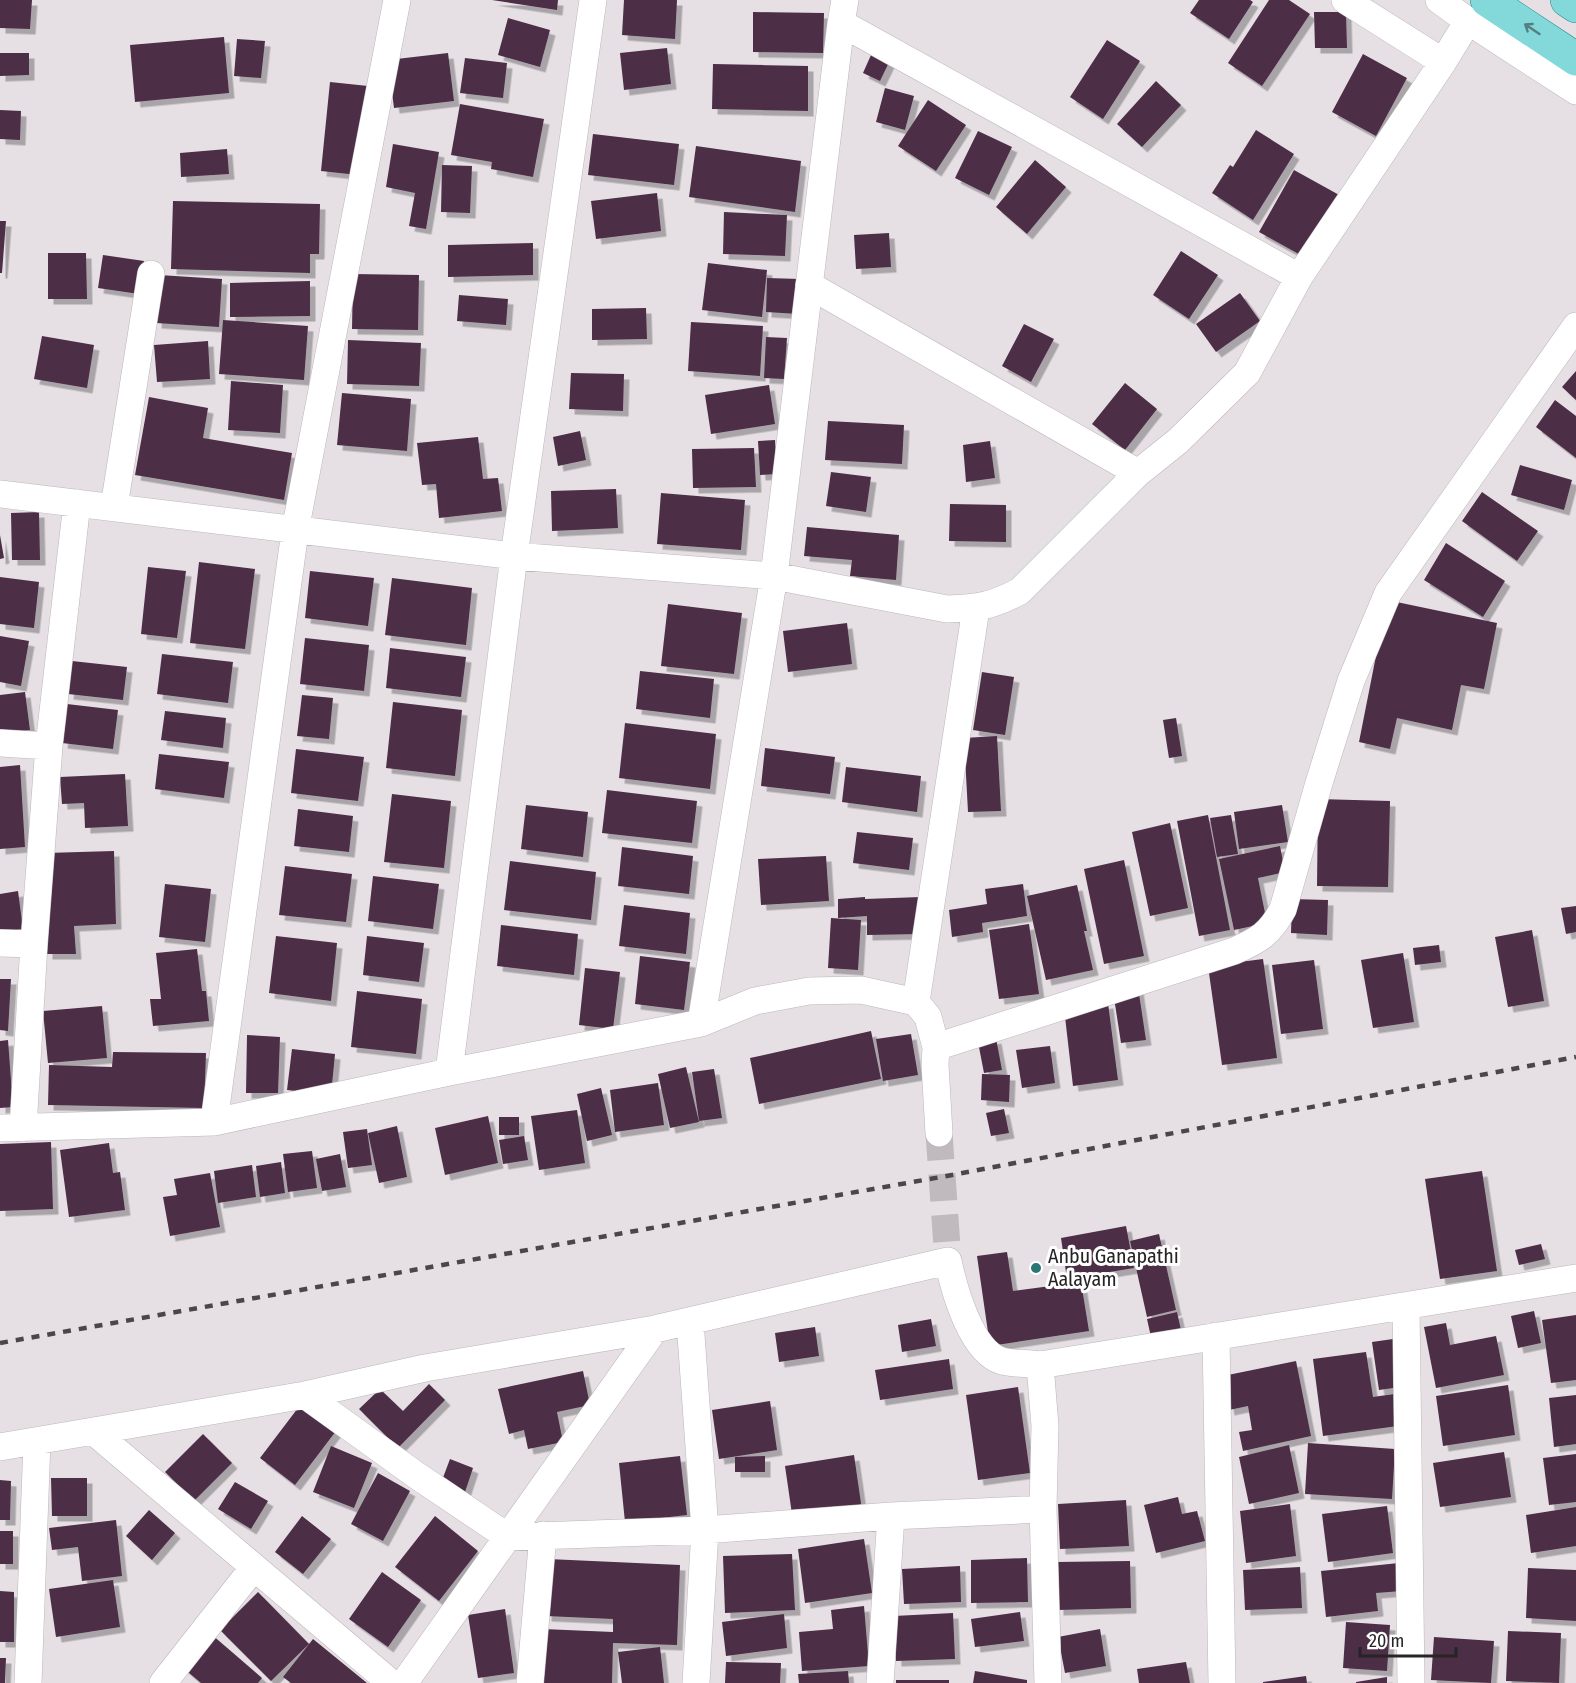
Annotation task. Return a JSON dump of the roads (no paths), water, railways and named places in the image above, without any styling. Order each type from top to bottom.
[{"type":"main road","points":[[1567,0],[1576,6]]},
{"type":"main road","points":[[1478,11],[1576,59]]},
{"type":"street","points":[[214,1122],[295,531],[397,0]]},
{"type":"street","points":[[449,1072],[514,556],[593,0]]},
{"type":"street","points":[[1345,0],[1443,62]]},
{"type":"street","points":[[1439,0],[1478,11],[1576,91]]},
{"type":"street","points":[[0,494],[514,556],[774,576],[947,609],[976,608],[998,603],[1020,591],[1138,473],[1178,441],[1247,373],[1299,277],[1478,11]]},
{"type":"street","points":[[701,1023],[774,576],[843,12],[1299,277]]},
{"type":"street","points":[[114,507],[151,274]]},
{"type":"street","points":[[809,285],[1138,473]]},
{"type":"street","points":[[936,1047],[1234,951],[1259,941],[1275,925],[1283,909],[1318,783],[1351,681],[1388,593],[1576,326]]},
{"type":"street","points":[[77,502],[49,746],[34,944],[11,1128],[214,1122],[449,1072],[701,1023],[755,1001],[809,991],[861,990],[916,1002],[928,1017],[936,1047],[939,1133]]},
{"type":"street","points":[[916,1002],[976,608]]},
{"type":"street","points":[[0,744],[49,746]]},
{"type":"street","points":[[0,943],[34,944]]},
{"type":"street","points":[[0,1447],[305,1395],[425,1368],[655,1329],[948,1261],[955,1292],[980,1346],[1000,1361],[1040,1365],[1576,1278]]},
{"type":"street","points":[[1406,1306],[1411,1683]]},
{"type":"street","points":[[690,1321],[705,1530],[696,1683]]},
{"type":"street","points":[[404,1683],[655,1329]]},
{"type":"street","points":[[1216,1336],[1222,1683]]},
{"type":"street","points":[[1040,1365],[1045,1426],[1043,1509],[1048,1683]]},
{"type":"street","points":[[305,1395],[416,1475],[508,1537],[705,1530],[891,1516],[1043,1509]]},
{"type":"street","points":[[93,1431],[391,1683]]},
{"type":"street","points":[[28,1683],[37,1441]]},
{"type":"street","points":[[880,1683],[891,1516]]},
{"type":"street","points":[[530,1683],[543,1535]]},
{"type":"street","points":[[163,1683],[254,1567]]},
{"type":"tunnel","points":[[939,1133],[948,1261]]},
{"type":"railway","points":[[0,1343],[941,1177],[1576,1057]]},
{"type":"place","name":"Anbu Ganapathi Aalayam","points":[[1036,1268]]}]
